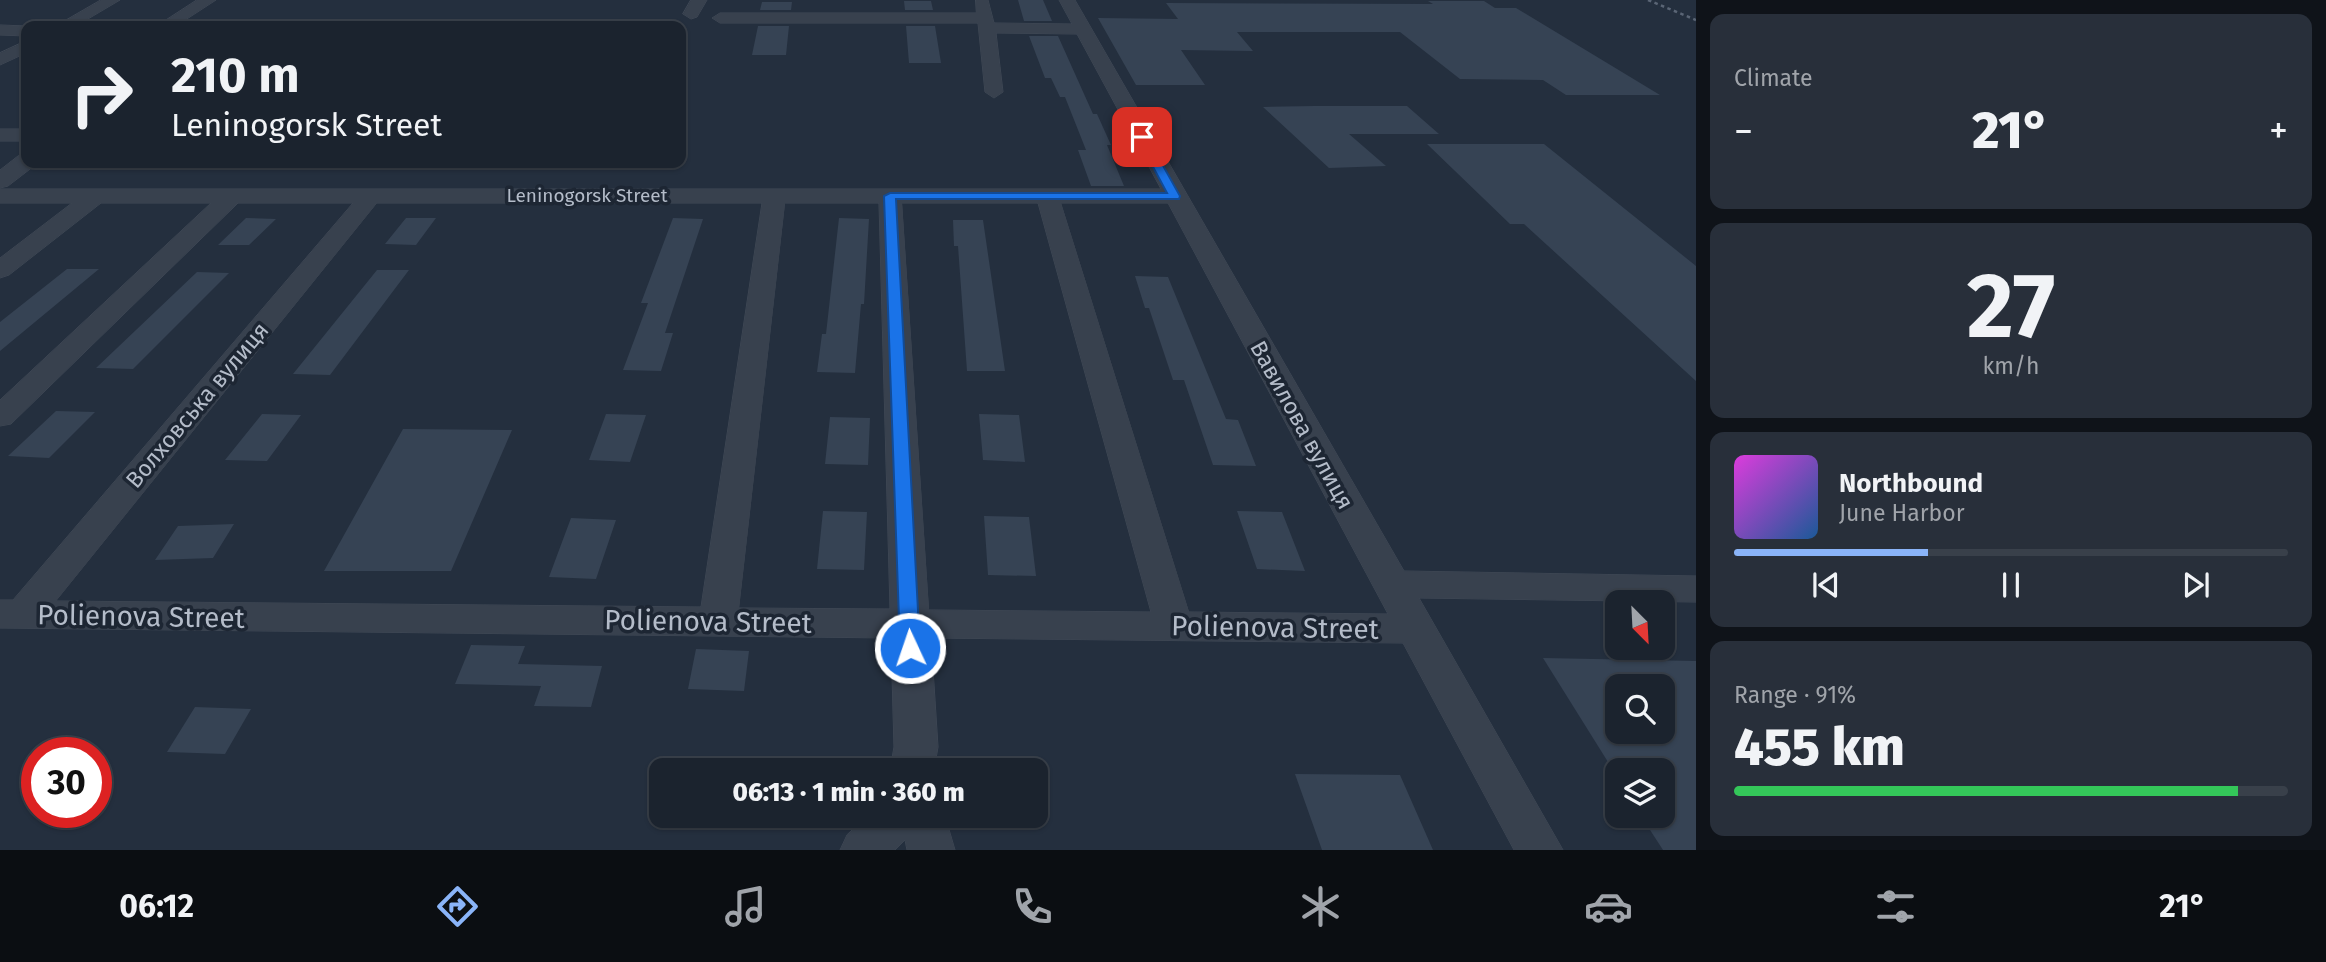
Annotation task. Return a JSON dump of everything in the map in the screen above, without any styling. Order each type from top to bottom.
[{"type":"street","points":[[73,21],[112,0]]},
{"type":"street","points":[[172,21],[208,0]]},
{"type":"street","points":[[691,15],[699,0]]},
{"type":"street","points":[[981,0],[994,92]]},
{"type":"street","name":"Вавилова вулиця","points":[[1067,0],[1539,850]]},
{"type":"street","points":[[720,18],[986,23],[1083,29]]},
{"type":"street","points":[[0,30],[21,31]]},
{"type":"street","points":[[0,60],[21,49]]},
{"type":"street","points":[[0,135],[21,135]]},
{"type":"street","points":[[0,181],[21,165]]},
{"type":"street","points":[[718,622],[775,195]]},
{"type":"street","name":"Leninogorsk Street","points":[[0,196],[1175,196]]},
{"type":"street","points":[[0,417],[232,196]]},
{"type":"street","name":"Волховська вулиця","points":[[11,614],[371,196]]},
{"type":"street","points":[[890,196],[916,747],[914,758]]},
{"type":"street","points":[[0,271],[94,197]]},
{"type":"street","points":[[1048,197],[1174,626]]},
{"type":"street","points":[[1391,584],[1696,589]]},
{"type":"street","name":"Polienova Street","points":[[11,614],[1416,629]]},
{"type":"street","points":[[864,850],[885,828]]},
{"type":"street","points":[[925,828],[931,850]]},
{"type":"building","points":[[1018,0],[1043,0],[1052,21],[1024,21]]},
{"type":"building","points":[[904,1],[931,1],[933,10],[905,10]]},
{"type":"building","points":[[1428,1],[1484,1],[1495,8],[1516,8],[1660,95],[1566,95],[1543,80],[1460,79],[1400,32],[1237,32],[1253,51],[1181,50],[1205,85],[1136,85],[1098,18],[1178,19],[1166,3],[1433,4]]},
{"type":"building","points":[[762,2],[792,2],[791,10],[760,10]]},
{"type":"building","points":[[758,26],[789,26],[786,55],[752,55]]},
{"type":"building","points":[[906,26],[935,26],[941,63],[909,63]]},
{"type":"building","points":[[1029,36],[1058,36],[1093,114],[1097,114],[1111,145],[1107,145],[1124,186],[1091,186],[1078,150],[1086,150],[1065,97],[1060,97],[1051,78],[1045,78]]},
{"type":"building","points":[[1407,106],[1439,134],[1349,134],[1386,166],[1329,168],[1263,107]]},
{"type":"building","points":[[1427,144],[1544,144],[1696,266],[1696,381],[1524,224],[1510,224]]},
{"type":"building","points":[[246,218],[276,219],[249,245],[218,245]]},
{"type":"building","points":[[406,218],[436,218],[416,245],[385,244]]},
{"type":"building","points":[[673,218],[703,219],[665,333],[673,333],[661,371],[623,370],[648,303],[641,303]]},
{"type":"building","points":[[839,218],[869,219],[864,304],[861,304],[855,373],[817,372],[822,334],[826,334]]},
{"type":"building","points":[[953,220],[983,220],[1005,371],[967,371],[958,246],[954,246]]},
{"type":"building","points":[[67,269],[99,269],[0,351],[0,322]]},
{"type":"building","points":[[377,270],[409,270],[330,375],[293,374]]},
{"type":"building","points":[[197,272],[229,273],[133,369],[96,368]]},
{"type":"building","points":[[1135,276],[1168,277],[1226,419],[1238,420],[1256,466],[1213,465],[1184,380],[1173,380],[1149,308],[1145,308]]},
{"type":"building","points":[[56,411],[95,412],[49,458],[8,456]]},
{"type":"building","points":[[262,414],[301,415],[267,461],[225,460]]},
{"type":"building","points":[[606,414],[646,415],[630,462],[589,460]]},
{"type":"building","points":[[979,414],[1019,415],[1025,462],[983,460]]},
{"type":"building","points":[[830,417],[870,418],[868,465],[825,464]]},
{"type":"building","points":[[403,429],[512,430],[451,571],[324,571]]},
{"type":"building","points":[[823,511],[867,512],[864,570],[817,569]]},
{"type":"building","points":[[1237,511],[1282,512],[1305,571],[1257,569]]},
{"type":"building","points":[[984,516],[1029,517],[1036,576],[988,575]]},
{"type":"building","points":[[571,518],[616,520],[596,579],[549,577]]},
{"type":"building","points":[[234,524],[213,558],[155,560],[178,526]]},
{"type":"building","points":[[471,645],[525,646],[518,664],[602,666],[591,707],[534,706],[541,686],[455,684]]},
{"type":"building","points":[[696,649],[749,651],[744,691],[688,689]]},
{"type":"building","points":[[1543,658],[1696,661],[1696,850],[1663,850],[1649,828],[1675,828],[1675,758],[1606,758]]},
{"type":"building","points":[[195,707],[251,709],[225,754],[167,752]]},
{"type":"building","points":[[1295,774],[1400,775],[1433,850],[1322,850]]},
{"type":"railway","points":[[1648,0],[1696,20]]},
{"type":"route","points":[[910,648],[890,196],[1175,196],[1142,137]]}]
